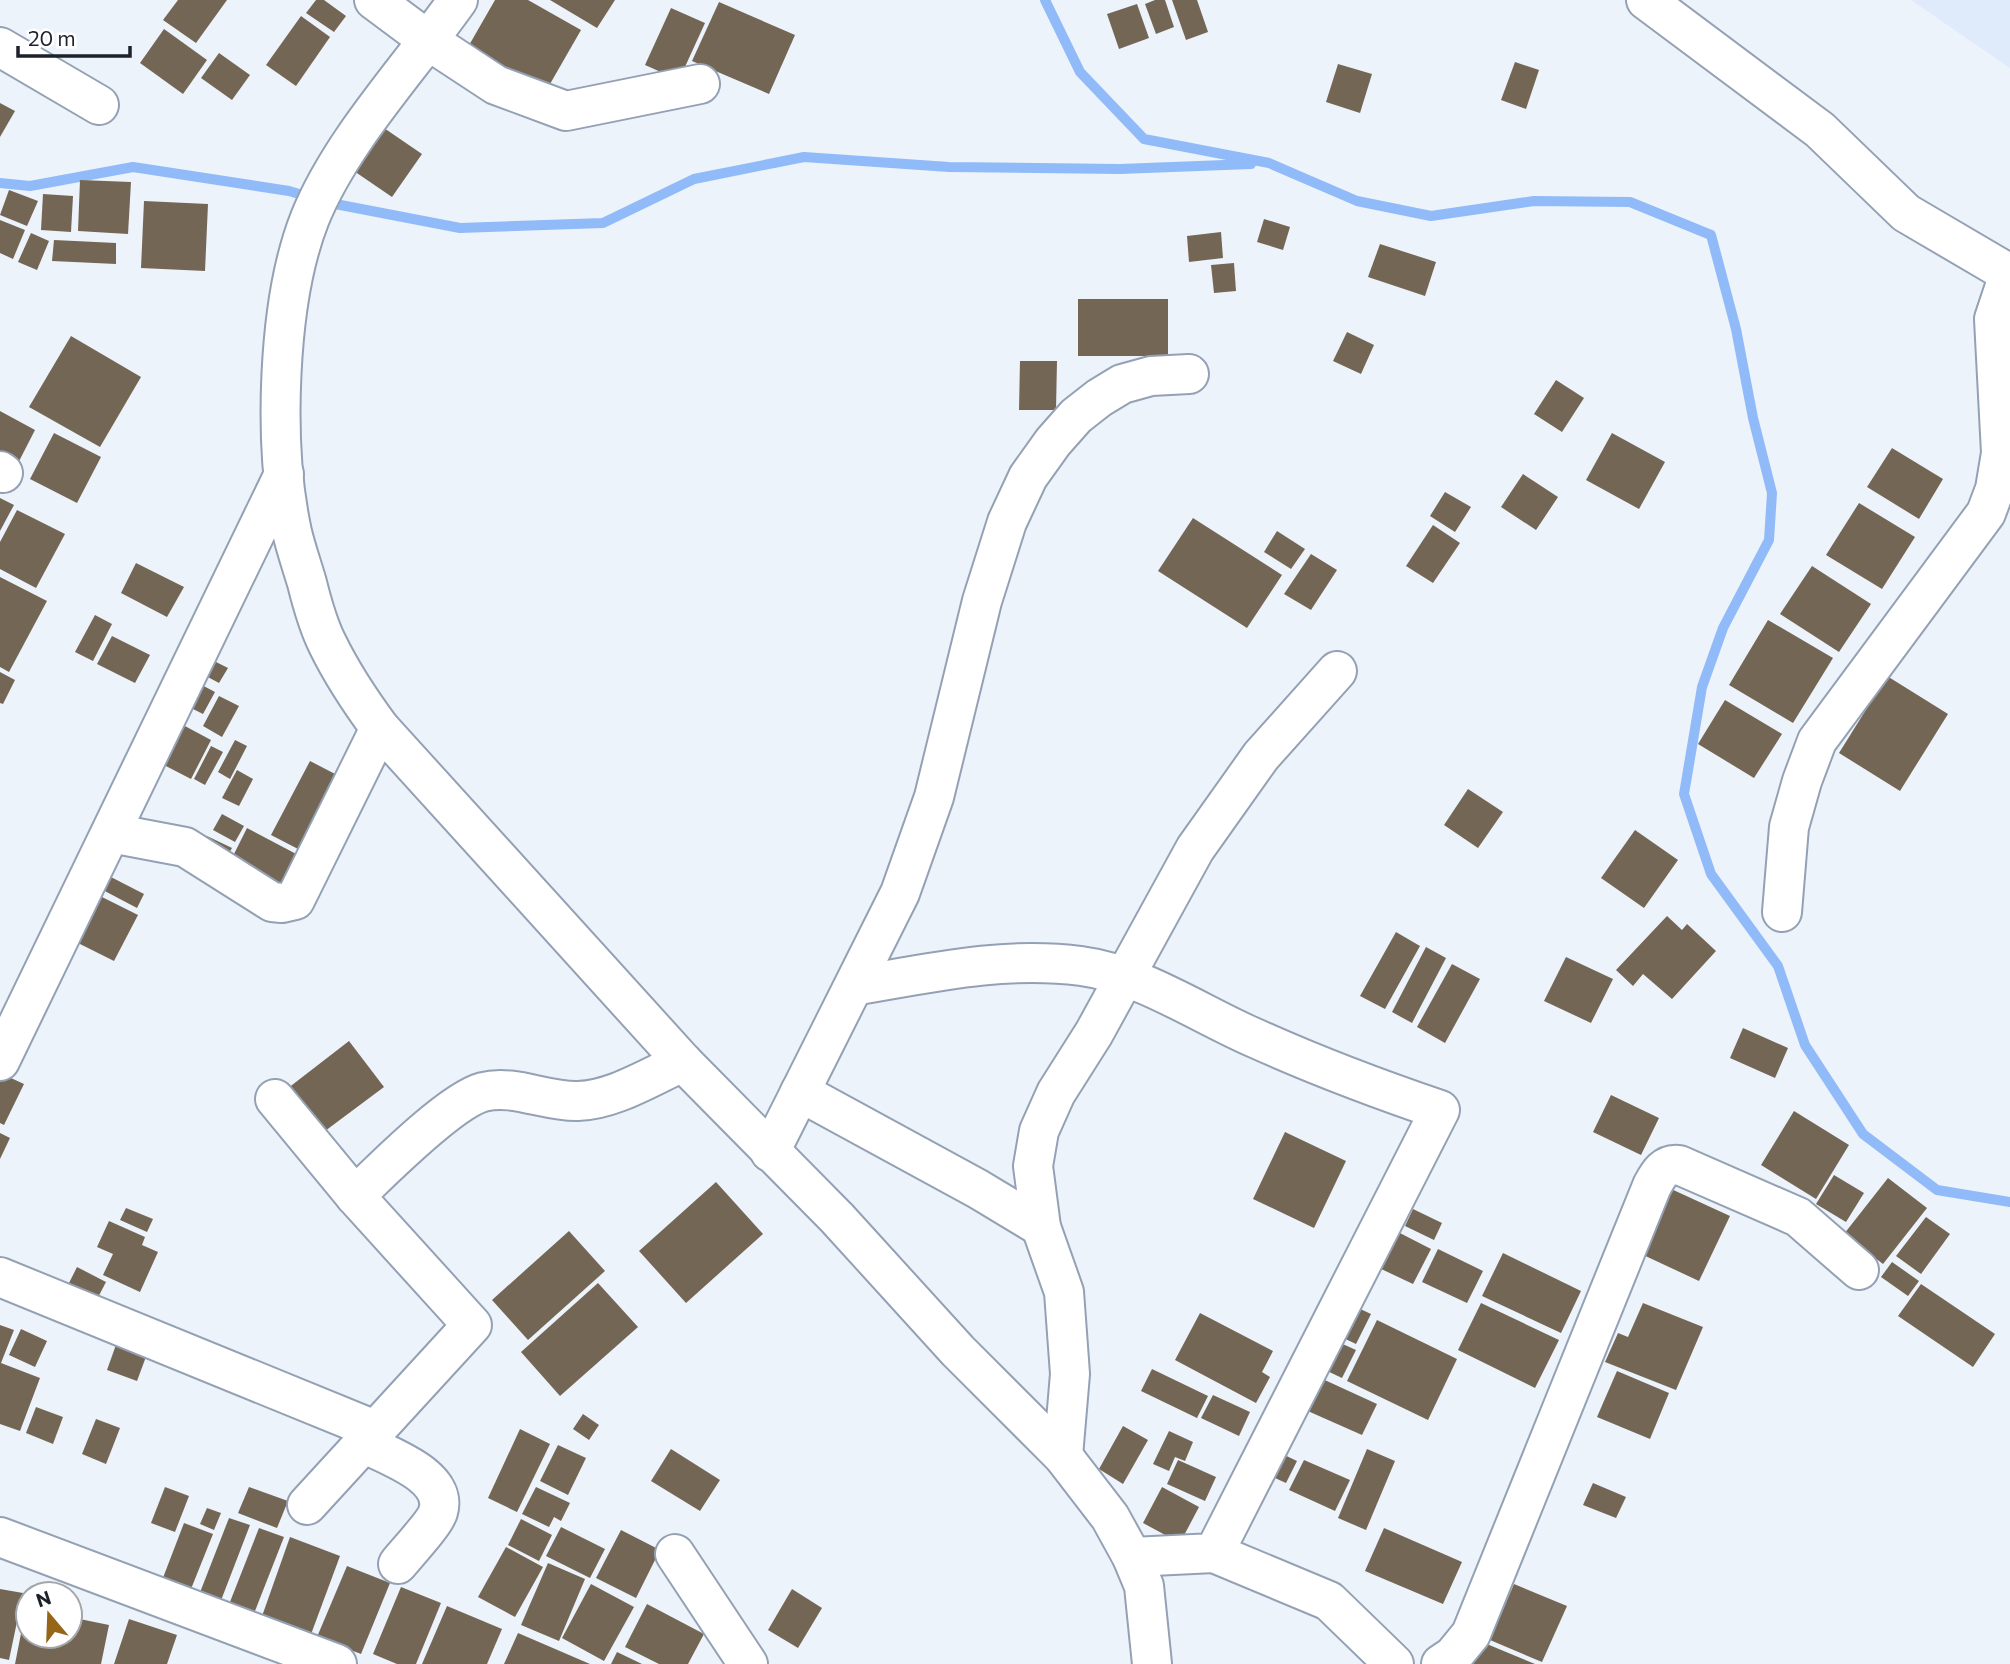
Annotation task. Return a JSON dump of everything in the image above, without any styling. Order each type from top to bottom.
[{"type":"street","points":[[374,0],[429,41],[496,85],[566,111],[700,84]]},
{"type":"street","points":[[458,0],[353,143],[331,178],[310,218],[298,257],[289,304],[280,424],[292,531],[326,641],[352,689],[380,728],[683,1062],[836,1218],[958,1351],[1063,1456],[1110,1517],[1132,1557],[1144,1586],[1152,1664]]},
{"type":"street","points":[[1646,0],[1820,130],[1906,213],[2010,274],[1994,319],[2001,453],[1995,489],[1986,513],[1817,741],[1802,781],[1790,827],[1782,912]]},
{"type":"street","points":[[0,47],[99,105]]},
{"type":"street","points":[[770,1152],[900,893],[934,797],[982,601],[1007,522],[1028,477],[1076,416],[1098,398],[1122,384],[1151,376],[1189,374]]},
{"type":"street","points":[[0,1061],[284,474]]},
{"type":"street","points":[[1063,1456],[1070,1374],[1064,1292],[1041,1227],[1033,1166],[1039,1131],[1056,1093],[1195,849],[1261,756],[1336,671]]},
{"type":"street","points":[[111,833],[185,847],[272,902],[295,900],[380,728]]},
{"type":"street","points":[[854,986],[970,966],[1030,961],[1084,967],[1125,976],[1318,1066],[1440,1110],[1213,1553]]},
{"type":"street","points":[[355,1196],[405,1148],[446,1115],[482,1092],[510,1091],[548,1099],[580,1101],[613,1093],[683,1062]]},
{"type":"street","points":[[800,1092],[978,1189],[1041,1227]]},
{"type":"street","points":[[275,1100],[355,1196],[472,1325],[307,1505]]},
{"type":"street","points":[[1441,1664],[1453,1656],[1471,1634],[1652,1186],[1665,1167],[1671,1164],[1679,1165],[1798,1217],[1859,1270]]},
{"type":"street","points":[[0,1278],[369,1437],[422,1474],[433,1482],[439,1496],[438,1513],[398,1564]]},
{"type":"street","points":[[0,1536],[248,1649],[337,1664]]},
{"type":"street","points":[[1132,1557],[1213,1553],[1329,1601],[1394,1664]]},
{"type":"street","points":[[675,1554],[748,1664]]},
{"type":"shaded area","points":[[1911,0],[2010,0],[2010,68]]},
{"type":"building","points":[[178,0],[227,0],[196,43],[163,20]]},
{"type":"building","points":[[316,0],[324,0],[346,16],[334,32],[306,13]]},
{"type":"building","points":[[495,0],[528,0],[581,30],[546,91],[468,47]]},
{"type":"building","points":[[550,0],[615,0],[597,28]]},
{"type":"building","points":[[1165,0],[1174,27],[1156,34],[1145,4]]},
{"type":"building","points":[[1172,0],[1197,0],[1208,32],[1186,40]]},
{"type":"building","points":[[719,2],[795,35],[769,94],[692,61]]},
{"type":"building","points":[[1137,4],[1149,38],[1119,49],[1107,14]]},
{"type":"building","points":[[671,8],[705,23],[679,80],[645,65]]},
{"type":"building","points":[[301,16],[330,37],[296,86],[266,65]]},
{"type":"building","points":[[164,29],[207,60],[183,94],[140,63]]},
{"type":"building","points":[[219,53],[250,75],[232,100],[201,78]]},
{"type":"building","points":[[1515,62],[1539,70],[1526,109],[1501,100]]},
{"type":"building","points":[[1338,64],[1372,74],[1360,113],[1326,102]]},
{"type":"building","points":[[0,103],[15,111],[0,137]]},
{"type":"building","points":[[381,126],[422,154],[392,197],[351,169]]},
{"type":"building","points":[[80,180],[131,182],[128,234],[78,231]]},
{"type":"building","points":[[9,190],[38,201],[27,226],[0,215]]},
{"type":"building","points":[[43,194],[73,196],[71,232],[41,230]]},
{"type":"building","points":[[144,201],[208,204],[205,271],[141,268]]},
{"type":"building","points":[[1264,219],[1290,227],[1283,250],[1257,242]]},
{"type":"building","points":[[0,220],[25,230],[13,259],[0,253]]},
{"type":"building","points":[[1221,232],[1223,258],[1189,262],[1187,236]]},
{"type":"building","points":[[31,233],[49,241],[37,270],[18,262]]},
{"type":"building","points":[[54,240],[116,243],[116,264],[52,261]]},
{"type":"building","points":[[1380,244],[1436,262],[1425,296],[1368,277]]},
{"type":"building","points":[[1234,263],[1236,291],[1214,293],[1211,265]]},
{"type":"building","points":[[1078,299],[1168,299],[1168,356],[1078,356]]},
{"type":"building","points":[[1347,332],[1374,345],[1361,374],[1333,361]]},
{"type":"building","points":[[71,336],[141,377],[100,447],[29,407]]},
{"type":"building","points":[[1020,361],[1057,361],[1056,410],[1019,410]]},
{"type":"building","points":[[1556,380],[1584,398],[1562,432],[1534,414]]},
{"type":"building","points":[[0,411],[35,430],[15,469],[0,461]]},
{"type":"building","points":[[54,433],[101,457],[77,503],[30,479]]},
{"type":"building","points":[[1612,433],[1665,462],[1639,509],[1586,480]]},
{"type":"building","points":[[1892,448],[1943,479],[1919,519],[1867,487]]},
{"type":"building","points":[[1523,474],[1558,497],[1536,530],[1501,507]]},
{"type":"building","points":[[1445,492],[1471,507],[1455,532],[1430,516]]},
{"type":"building","points":[[0,498],[14,505],[0,531]]},
{"type":"building","points":[[1859,503],[1915,537],[1882,589],[1826,555]]},
{"type":"building","points":[[17,510],[65,534],[36,588],[0,569],[0,542]]},
{"type":"building","points":[[1193,518],[1282,575],[1247,628],[1158,571]]},
{"type":"building","points":[[1433,525],[1460,543],[1433,583],[1406,566]]},
{"type":"building","points":[[1277,531],[1305,549],[1291,569],[1264,552]]},
{"type":"building","points":[[1311,554],[1337,570],[1311,610],[1284,594]]},
{"type":"building","points":[[136,563],[184,587],[167,617],[121,593]]},
{"type":"building","points":[[1812,566],[1871,604],[1839,652],[1780,614]]},
{"type":"building","points":[[0,577],[47,601],[9,672],[0,667]]},
{"type":"building","points":[[95,615],[112,624],[93,661],[75,652]]},
{"type":"building","points":[[1768,620],[1833,658],[1793,723],[1729,685]]},
{"type":"building","points":[[112,636],[150,655],[135,683],[97,664]]},
{"type":"building","points":[[212,660],[228,668],[219,683],[204,675]]},
{"type":"building","points":[[0,672],[15,680],[3,704],[0,703]]},
{"type":"building","points":[[1887,676],[1948,714],[1900,791],[1839,753]]},
{"type":"building","points":[[198,683],[215,692],[203,714],[187,706]]},
{"type":"building","points":[[219,696],[239,706],[222,737],[203,726]]},
{"type":"building","points":[[1725,700],[1782,734],[1754,778],[1698,744]]},
{"type":"building","points":[[183,725],[211,740],[191,779],[162,764]]},
{"type":"building","points":[[235,740],[247,746],[230,779],[218,772]]},
{"type":"building","points":[[211,746],[223,752],[205,785],[194,779]]},
{"type":"building","points":[[310,761],[339,776],[300,850],[271,835]]},
{"type":"building","points":[[237,770],[253,779],[239,806],[222,798]]},
{"type":"building","points":[[1468,789],[1503,812],[1478,848],[1444,825]]},
{"type":"building","points":[[222,814],[244,826],[235,842],[213,830]]},
{"type":"building","points":[[247,828],[300,856],[282,892],[229,864]]},
{"type":"building","points":[[1635,830],[1678,860],[1644,908],[1601,878]]},
{"type":"building","points":[[207,836],[232,848],[225,860],[201,848]]},
{"type":"building","points":[[107,875],[144,894],[137,908],[99,888]]},
{"type":"building","points":[[96,894],[138,915],[114,961],[72,940]]},
{"type":"building","points":[[1667,916],[1682,930],[1687,924],[1716,951],[1672,999],[1643,974],[1633,986],[1616,970]]},
{"type":"building","points":[[1396,932],[1420,946],[1385,1009],[1360,996]]},
{"type":"building","points":[[1426,947],[1446,958],[1412,1023],[1392,1012]]},
{"type":"building","points":[[1566,957],[1613,979],[1591,1023],[1544,1001]]},
{"type":"building","points":[[1452,964],[1480,979],[1445,1043],[1417,1027]]},
{"type":"building","points":[[1743,1028],[1788,1048],[1775,1078],[1730,1058]]},
{"type":"building","points":[[349,1041],[384,1087],[317,1137],[283,1092]]},
{"type":"building","points":[[0,1073],[24,1084],[4,1125],[0,1123]]},
{"type":"building","points":[[1611,1095],[1659,1118],[1641,1155],[1593,1132]]},
{"type":"building","points":[[1794,1111],[1849,1145],[1816,1199],[1761,1165]]},
{"type":"building","points":[[1285,1132],[1346,1161],[1314,1228],[1253,1199]]},
{"type":"building","points":[[0,1133],[10,1138],[0,1159]]},
{"type":"building","points":[[1834,1175],[1864,1193],[1846,1222],[1816,1204]]},
{"type":"building","points":[[1888,1178],[1927,1208],[1883,1264],[1844,1234]]},
{"type":"building","points":[[716,1182],[763,1234],[686,1303],[639,1251]]},
{"type":"building","points":[[1669,1188],[1730,1216],[1699,1281],[1639,1253]]},
{"type":"building","points":[[126,1208],[153,1219],[147,1232],[120,1220]]},
{"type":"building","points":[[1413,1209],[1442,1223],[1434,1240],[1405,1226]]},
{"type":"building","points":[[1926,1217],[1950,1234],[1921,1274],[1896,1256]]},
{"type":"building","points":[[109,1221],[145,1237],[142,1245],[158,1252],[140,1292],[103,1275],[113,1254],[97,1247]]},
{"type":"building","points":[[1394,1230],[1431,1249],[1413,1284],[1377,1267]]},
{"type":"building","points":[[569,1231],[605,1271],[528,1340],[492,1300]]},
{"type":"building","points":[[1438,1249],[1483,1271],[1467,1303],[1422,1282]]},
{"type":"building","points":[[1503,1253],[1581,1291],[1561,1333],[1482,1296]]},
{"type":"building","points":[[1892,1262],[1919,1281],[1908,1296],[1881,1277]]},
{"type":"building","points":[[77,1267],[106,1282],[92,1309],[63,1295]]},
{"type":"building","points":[[598,1283],[638,1327],[560,1396],[521,1352]]},
{"type":"building","points":[[1921,1284],[1995,1334],[1973,1367],[1898,1316]]},
{"type":"building","points":[[1481,1303],[1559,1340],[1535,1388],[1458,1350]]},
{"type":"building","points":[[1643,1303],[1703,1327],[1676,1390],[1605,1362],[1618,1333],[1628,1337]]},
{"type":"building","points":[[1354,1306],[1371,1314],[1356,1344],[1339,1336]]},
{"type":"building","points":[[1200,1313],[1273,1351],[1262,1372],[1270,1377],[1256,1403],[1175,1360]]},
{"type":"building","points":[[1377,1320],[1457,1359],[1428,1420],[1347,1381]]},
{"type":"building","points":[[0,1325],[14,1330],[1,1363],[40,1378],[20,1431],[0,1424]]},
{"type":"building","points":[[21,1329],[47,1341],[35,1367],[9,1355]]},
{"type":"building","points":[[1336,1341],[1356,1350],[1342,1378],[1323,1369]]},
{"type":"building","points":[[117,1342],[147,1354],[137,1381],[107,1370]]},
{"type":"building","points":[[1152,1369],[1208,1396],[1197,1418],[1141,1391]]},
{"type":"building","points":[[1617,1371],[1669,1393],[1650,1439],[1597,1417]]},
{"type":"building","points":[[1316,1376],[1377,1404],[1362,1435],[1301,1408]]},
{"type":"building","points":[[1213,1395],[1250,1412],[1239,1436],[1201,1418]]},
{"type":"building","points":[[36,1407],[63,1417],[53,1444],[26,1433]]},
{"type":"building","points":[[583,1414],[599,1425],[589,1440],[573,1429]]},
{"type":"building","points":[[96,1419],[120,1428],[106,1464],[82,1454]]},
{"type":"building","points":[[1123,1426],[1148,1440],[1123,1484],[1099,1469]]},
{"type":"building","points":[[520,1429],[550,1444],[517,1512],[488,1498]]},
{"type":"building","points":[[1169,1431],[1193,1442],[1185,1461],[1175,1457],[1169,1471],[1153,1464]]},
{"type":"building","points":[[558,1445],[586,1458],[568,1495],[540,1481]]},
{"type":"building","points":[[671,1449],[720,1480],[700,1511],[651,1481]]},
{"type":"building","points":[[1367,1449],[1395,1461],[1366,1530],[1338,1518]]},
{"type":"building","points":[[1276,1451],[1297,1461],[1286,1483],[1266,1474]]},
{"type":"building","points":[[1178,1460],[1216,1477],[1205,1501],[1167,1484]]},
{"type":"building","points":[[1304,1460],[1350,1480],[1335,1511],[1289,1490]]},
{"type":"building","points":[[1593,1483],[1626,1497],[1616,1518],[1583,1505]]},
{"type":"building","points":[[165,1487],[189,1496],[175,1532],[151,1523]]},
{"type":"building","points":[[249,1487],[288,1501],[277,1528],[238,1513]]},
{"type":"building","points":[[536,1487],[570,1503],[561,1521],[554,1517],[549,1527],[522,1514]]},
{"type":"building","points":[[1162,1487],[1199,1507],[1180,1543],[1143,1523]]},
{"type":"building","points":[[207,1508],[221,1513],[214,1530],[200,1524]]},
{"type":"building","points":[[229,1518],[250,1525],[220,1603],[199,1595]]},
{"type":"building","points":[[521,1519],[552,1535],[539,1561],[508,1545]]},
{"type":"building","points":[[184,1523],[213,1534],[189,1594],[161,1583]]},
{"type":"building","points":[[561,1527],[605,1549],[590,1578],[546,1556]]},
{"type":"building","points":[[259,1528],[284,1537],[253,1616],[228,1607]]},
{"type":"building","points":[[1384,1528],[1462,1562],[1443,1604],[1365,1571]]},
{"type":"building","points":[[621,1530],[660,1550],[636,1598],[596,1578]]},
{"type":"building","points":[[290,1537],[340,1556],[310,1637],[261,1619]]},
{"type":"building","points":[[506,1547],[543,1567],[515,1617],[478,1597]]},
{"type":"building","points":[[548,1563],[585,1579],[559,1641],[521,1625]]},
{"type":"building","points":[[347,1566],[390,1583],[361,1654],[317,1637]]},
{"type":"building","points":[[591,1584],[634,1607],[604,1661],[562,1638]]},
{"type":"building","points":[[1514,1584],[1567,1606],[1542,1662],[1490,1640]]},
{"type":"building","points":[[401,1587],[441,1603],[416,1664],[397,1664],[373,1654]]},
{"type":"building","points":[[0,1589],[14,1591],[14,1636],[9,1660],[0,1658]]},
{"type":"building","points":[[792,1589],[822,1608],[798,1648],[768,1630]]},
{"type":"building","points":[[647,1604],[704,1634],[688,1664],[659,1664],[625,1647]]},
{"type":"building","points":[[447,1606],[502,1629],[487,1664],[422,1664]]},
{"type":"building","points":[[129,1619],[177,1635],[167,1664],[114,1664]]},
{"type":"building","points":[[84,1620],[109,1625],[101,1664],[15,1664],[18,1650],[84,1650]]},
{"type":"building","points":[[518,1633],[590,1664],[504,1664]]},
{"type":"building","points":[[1482,1642],[1535,1664],[1472,1664]]},
{"type":"building","points":[[617,1652],[642,1664],[611,1664]]},
{"type":"waterway","points":[[1045,0],[1080,72],[1144,139],[1269,163],[1357,201],[1431,216],[1534,201],[1630,202],[1711,235],[1736,329],[1753,418],[1772,493],[1769,540],[1723,628],[1702,687],[1684,794],[1711,874],[1778,966],[1805,1045],[1863,1134],[1937,1190],[2010,1202]]},
{"type":"waterway","points":[[0,183],[30,186],[133,167],[289,191],[330,203],[460,228],[603,223],[694,179],[804,157],[949,167],[1120,169],[1251,164]]}]
